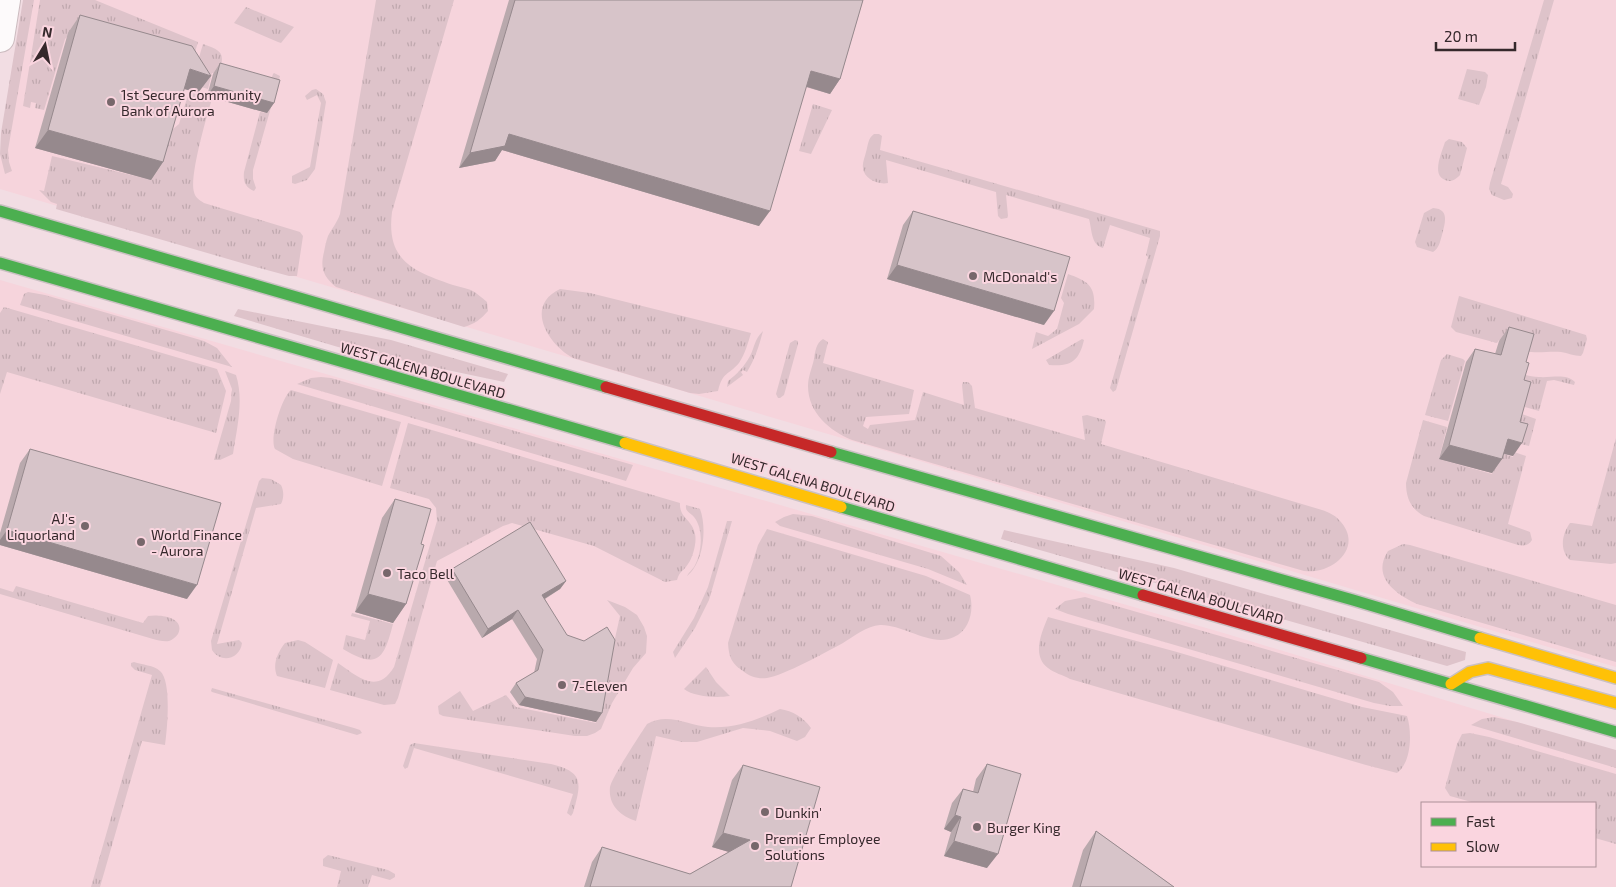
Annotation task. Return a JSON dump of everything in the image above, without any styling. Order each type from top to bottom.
[{"type":"main road","points":[[0,211],[515,362],[1353,600],[1616,678]]},
{"type":"main road","name":"WEST GALENA BOULEVARD","points":[[0,263],[688,460],[968,544],[1616,732]]},
{"type":"main road","points":[[1450,684],[1470,672],[1488,668],[1616,703]]},
{"type":"street","points":[[0,38],[6,0]]},
{"type":"shaded area","points":[[24,0],[1616,0],[1616,667],[0,189],[0,160]]},
{"type":"shaded area","points":[[0,280],[1227,634],[1616,752],[1616,887],[0,887]]},
{"type":"green space","points":[[23,0],[34,0],[8,150],[12,171],[5,174],[0,154],[1,133]]},
{"type":"green space","points":[[40,0],[95,0],[198,42],[186,83],[69,35],[65,39],[44,110],[35,108],[36,103],[31,102],[30,108],[23,106]]},
{"type":"green space","points":[[376,0],[454,0],[392,212],[391,228],[393,242],[398,252],[414,268],[438,280],[471,290],[487,302],[488,311],[475,323],[464,327],[336,287],[325,275],[323,258],[328,236],[340,214]]},
{"type":"green space","points":[[1544,0],[1554,0],[1501,184],[1508,187],[1513,194],[1512,198],[1504,200],[1492,195],[1489,189],[1490,183]]},
{"type":"green space","points":[[246,7],[294,27],[281,43],[234,23]]},
{"type":"green space","points":[[203,44],[218,51],[222,57],[219,74],[212,73],[208,89],[191,84]]},
{"type":"green space","points":[[1467,69],[1485,72],[1488,75],[1486,87],[1479,105],[1458,99]]},
{"type":"green space","points":[[274,73],[280,76],[253,170],[256,188],[254,191],[248,188],[245,183],[244,172],[260,112],[267,113],[273,91],[268,89]]},
{"type":"green space","points":[[316,89],[323,94],[326,102],[315,169],[307,180],[295,184],[292,183],[292,176],[310,167],[321,103],[317,95],[307,100],[305,96]]},
{"type":"green space","points":[[189,92],[212,99],[196,160],[193,184],[195,195],[204,203],[300,232],[303,236],[297,276],[289,276],[252,266],[56,209],[57,204],[51,202],[39,190],[44,191],[52,156],[148,179],[167,128],[173,129],[179,124]]},
{"type":"green space","points":[[813,104],[832,110],[811,154],[799,151]]},
{"type":"green space","points":[[874,134],[882,136],[880,150],[1160,231],[1116,390],[1113,392],[1110,388],[1148,257],[1146,255],[1150,238],[1110,225],[1103,248],[1096,244],[1094,240],[1089,219],[1006,195],[1008,216],[1001,219],[998,216],[996,192],[886,160],[888,183],[876,182],[866,175],[863,166],[868,142]]},
{"type":"green space","points":[[1449,139],[1462,142],[1467,148],[1460,175],[1451,181],[1441,177],[1438,168],[1445,142]]},
{"type":"green space","points":[[1433,208],[1442,211],[1445,217],[1440,242],[1437,249],[1433,252],[1417,247],[1415,242],[1424,213]]},
{"type":"green space","points":[[1068,274],[1086,282],[1092,290],[1094,309],[1079,324],[1032,349],[1036,332],[1048,336],[1057,329],[1064,303],[1061,298]]},
{"type":"green space","points":[[560,289],[590,293],[751,333],[741,360],[724,377],[718,391],[699,394],[690,393],[573,358],[564,352],[548,334],[542,315],[543,305],[549,296]]},
{"type":"green space","points":[[28,292],[45,295],[204,341],[217,348],[232,367],[20,305],[24,294]]},
{"type":"green space","points":[[1459,296],[1586,335],[1587,339],[1583,353],[1581,356],[1576,356],[1561,352],[1524,351],[1525,348],[1499,340],[1497,343],[1456,332],[1451,327]]},
{"type":"green space","points":[[4,307],[217,369],[226,391],[216,433],[7,372],[0,394],[0,313]]},
{"type":"green space","points":[[238,309],[391,340],[508,374],[504,382],[338,347],[234,316]]},
{"type":"green space","points":[[763,331],[747,372],[743,370],[741,372],[743,375],[727,387],[728,381],[748,360],[756,340]]},
{"type":"green space","points":[[823,339],[828,342],[823,363],[914,390],[909,414],[866,417],[863,426],[868,429],[870,425],[915,420],[923,392],[964,405],[962,385],[963,382],[968,382],[972,386],[975,408],[1085,440],[1082,416],[1087,415],[1105,420],[1101,444],[1329,513],[1337,518],[1346,530],[1349,540],[1347,549],[1335,563],[1315,571],[1304,571],[852,440],[836,432],[822,420],[816,413],[809,396],[808,386],[815,351],[817,345]]},
{"type":"green space","points":[[1082,339],[1084,340],[1077,358],[1068,364],[1049,365],[1046,360]]},
{"type":"green space","points":[[795,340],[798,341],[798,344],[784,395],[778,398],[776,394],[790,343]]},
{"type":"green space","points":[[1447,354],[1465,361],[1448,421],[1425,415],[1441,360]]},
{"type":"green space","points":[[225,371],[236,375],[240,404],[238,424],[233,454],[220,460],[214,460],[231,401],[232,389]]},
{"type":"green space","points":[[1519,373],[1536,377],[1563,377],[1575,382],[1574,385],[1554,380],[1547,381],[1539,411],[1521,406]]},
{"type":"green space","points":[[311,378],[331,378],[633,465],[626,481],[297,384]]},
{"type":"green space","points":[[291,390],[401,422],[382,486],[293,459],[275,449],[274,436],[277,418],[287,394]]},
{"type":"green space","points":[[1519,413],[1536,419],[1529,446],[1517,443]]},
{"type":"green space","points":[[1423,420],[1447,427],[1439,459],[1492,474],[1498,452],[1513,457],[1514,452],[1526,456],[1508,524],[1530,532],[1532,540],[1529,543],[1518,545],[1419,513],[1408,498],[1406,483]]},
{"type":"green space","points":[[408,423],[680,503],[680,508],[695,534],[695,545],[690,561],[679,574],[677,580],[665,582],[594,546],[512,523],[503,526],[437,561],[395,704],[384,705],[330,690],[338,663],[360,678],[374,682],[388,675],[394,667],[437,521],[436,508],[429,499],[390,488]]},
{"type":"green space","points":[[1616,438],[1616,563],[1570,560],[1563,547],[1565,532],[1570,523],[1592,526]]},
{"type":"green space","points":[[262,478],[271,479],[281,485],[283,499],[281,504],[256,508],[217,644],[239,640],[242,643],[241,648],[238,653],[230,658],[220,657],[212,650],[211,641],[259,481]]},
{"type":"green space","points":[[686,505],[700,509],[703,525],[703,544],[700,554],[697,563],[693,570],[687,576],[697,562],[701,535],[697,522],[687,511]]},
{"type":"green space","points":[[793,514],[812,516],[941,556],[959,572],[967,585],[928,569],[780,526],[775,522]]},
{"type":"green space","points":[[727,521],[732,521],[709,600],[695,628],[675,658],[673,652],[694,618],[708,587]]},
{"type":"green space","points":[[767,529],[926,576],[970,595],[970,619],[964,630],[954,637],[945,640],[927,638],[889,626],[875,626],[865,629],[827,652],[784,673],[767,678],[748,675],[733,662],[728,643],[758,545]]},
{"type":"green space","points":[[1004,530],[1174,568],[1466,652],[1465,660],[1447,666],[1001,539]]},
{"type":"green space","points":[[1403,544],[1616,605],[1616,662],[1417,604],[1409,600],[1388,584],[1382,569],[1388,551]]},
{"type":"green space","points":[[16,586],[143,623],[148,616],[164,616],[175,620],[179,628],[178,634],[169,641],[159,640],[0,594],[0,588],[13,592]]},
{"type":"green space","points":[[1085,597],[1379,682],[1393,692],[1403,706],[1374,703],[1055,609],[1065,601]]},
{"type":"green space","points":[[607,600],[625,607],[637,615],[647,636],[646,653],[633,668],[612,703],[601,729],[587,736],[575,736],[439,714],[438,706],[460,691],[473,711],[506,695],[516,707],[596,723],[620,616]]},
{"type":"green space","points":[[352,613],[393,624],[386,646],[378,658],[372,660],[364,659],[343,649],[346,635],[365,640],[370,621],[351,616]]},
{"type":"green space","points":[[1048,617],[1177,652],[1362,707],[1407,716],[1410,730],[1410,746],[1406,762],[1397,773],[1070,679],[1048,668],[1040,657],[1039,643]]},
{"type":"green space","points":[[298,640],[305,642],[333,660],[325,688],[277,676],[275,663],[280,650],[285,643]]},
{"type":"green space","points":[[131,663],[155,667],[164,676],[168,706],[165,745],[142,741],[100,887],[91,887],[152,675],[135,670],[131,666]]},
{"type":"green space","points":[[706,667],[716,682],[730,696],[706,696],[694,694],[684,689]]},
{"type":"green space","points":[[212,688],[354,728],[362,733],[357,735],[212,692]]},
{"type":"green space","points":[[780,709],[797,715],[808,724],[811,728],[805,737],[797,741],[770,731],[743,728],[697,742],[682,742],[656,736],[636,821],[620,813],[613,804],[610,793],[612,782],[647,724],[662,719],[670,719],[700,726],[727,727],[754,720]]},
{"type":"green space","points":[[1494,717],[1616,750],[1616,768],[1471,725],[1482,719]]},
{"type":"green space","points":[[1470,733],[1489,737],[1616,774],[1616,844],[1596,838],[1596,802],[1471,802],[1450,796],[1445,788],[1457,744],[1462,734]]},
{"type":"green space","points":[[414,743],[562,767],[575,775],[578,781],[578,794],[573,813],[571,816],[567,813],[573,794],[414,748],[408,767],[405,769],[403,766],[410,745]]},
{"type":"green space","points":[[328,855],[388,870],[395,874],[395,877],[390,880],[372,875],[368,887],[337,887],[341,871],[323,866],[323,859]]},
{"type":"building","points":[[515,0],[863,0],[840,79],[811,71],[770,211],[509,134],[505,146],[470,153]]},
{"type":"building","name":"1st Secure Community Bank of Aurora","points":[[80,15],[192,46],[211,76],[190,69],[163,162],[48,130]]},
{"type":"building","points":[[220,63],[280,80],[274,103],[214,86]]},
{"type":"building","name":"McDonald's","points":[[913,211],[1070,257],[1054,311],[897,265]]},
{"type":"building","points":[[1509,327],[1534,334],[1526,362],[1529,363],[1524,380],[1531,382],[1520,422],[1528,424],[1522,443],[1508,439],[1502,459],[1449,445],[1475,349],[1501,355]]},
{"type":"building","points":[[30,449],[221,503],[197,585],[7,530]]},
{"type":"building","name":"Taco Bell","points":[[395,499],[431,509],[421,544],[424,545],[406,604],[368,594]]},
{"type":"building","points":[[530,522],[566,581],[542,595],[567,635],[584,641],[607,627],[615,640],[602,713],[525,697],[516,683],[538,670],[543,650],[518,610],[488,629],[452,569]]},
{"type":"building","points":[[987,764],[1021,774],[998,854],[954,841],[961,817],[955,815],[963,789],[978,793]]},
{"type":"building","points":[[743,765],[820,787],[791,887],[590,887],[602,847],[690,874],[750,840],[723,833]]},
{"type":"building","points":[[1096,831],[1174,887],[1080,887]]},
{"type":"traffic: fast","points":[[0,211],[606,387]]},
{"type":"traffic: fast","points":[[0,263],[625,443]]},
{"type":"traffic: fast","points":[[831,452],[1353,600],[1480,638]]},
{"type":"traffic: fast","points":[[841,507],[1143,595]]},
{"type":"traffic: fast","points":[[1361,658],[1616,732]]},
{"type":"traffic: slow","points":[[625,443],[841,507]]},
{"type":"traffic: slow","points":[[1480,638],[1616,678]]},
{"type":"traffic: slow","points":[[1451,684],[1470,672],[1488,668],[1616,703]]},
{"type":"traffic: jam","points":[[606,387],[831,452]]},
{"type":"traffic: jam","points":[[1143,595],[1361,658]]},
{"type":"place","name":"1st Secure Community Bank of Aurora","points":[[111,102]]},
{"type":"place","name":"McDonald's","points":[[973,276]]},
{"type":"place","name":"AJ's Liquorland","points":[[85,526]]},
{"type":"place","name":"World Finance - Aurora","points":[[141,542]]},
{"type":"place","name":"Taco Bell","points":[[387,573]]},
{"type":"place","name":"7-Eleven","points":[[562,685]]},
{"type":"place","name":"Dunkin'","points":[[765,812]]},
{"type":"place","name":"Burger King","points":[[977,827]]},
{"type":"place","name":"Premier Employee Solutions","points":[[755,846]]}]
